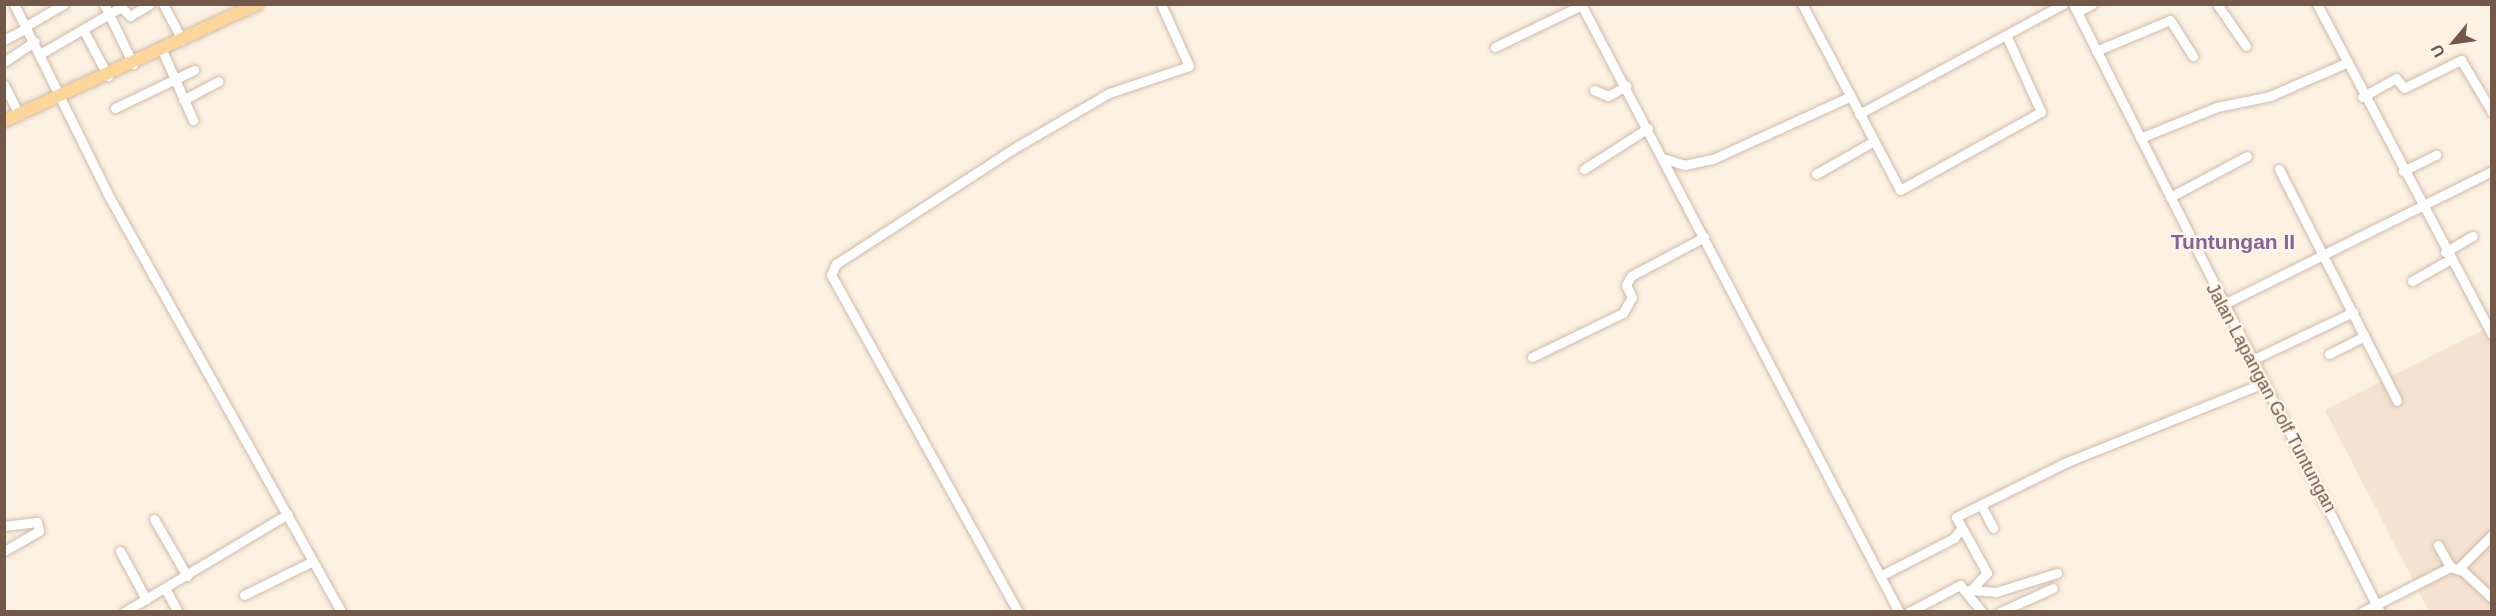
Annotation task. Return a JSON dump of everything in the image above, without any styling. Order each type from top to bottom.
[{"type":"main road","points":[[4,121],[108,76],[257,4]]},
{"type":"street","points":[[14,4],[110,198],[341,612]]},
{"type":"street","points":[[4,40],[64,4]]},
{"type":"street","points":[[40,54],[85,33],[106,9],[123,7],[131,16],[150,4]]},
{"type":"street","points":[[163,4],[182,40]]},
{"type":"street","points":[[1018,612],[831,275],[836,264],[1018,146],[1109,93],[1189,66],[1161,4]]},
{"type":"street","points":[[1802,4],[1899,190],[2042,112],[2007,37]]},
{"type":"street","points":[[1859,114],[2007,37],[2063,4]]},
{"type":"street","points":[[2075,8],[2092,4]]},
{"type":"street","points":[[2217,4],[2246,46]]},
{"type":"street","points":[[2317,4],[2362,97],[2492,335]]},
{"type":"street","points":[[1496,47],[1582,5],[1666,159],[1704,237],[1882,575],[1899,612]]},
{"type":"street","name":"Jalan Lapangan Golf Tuntungan","points":[[2075,8],[2222,305],[2378,608]]},
{"type":"street","points":[[106,9],[133,64]]},
{"type":"street","points":[[2096,51],[2170,20],[2193,56]]},
{"type":"street","points":[[85,33],[108,76]]},
{"type":"street","points":[[4,62],[34,41]]},
{"type":"street","points":[[162,50],[193,120]]},
{"type":"street","points":[[2362,97],[2393,79],[2407,87],[2459,60],[2492,112]]},
{"type":"street","points":[[2140,138],[2217,107],[2270,96],[2346,63]]},
{"type":"street","points":[[115,108],[194,70]]},
{"type":"street","points":[[183,100],[218,81]]},
{"type":"street","points":[[4,85],[19,115]]},
{"type":"street","points":[[1594,90],[1608,96],[1626,86]]},
{"type":"street","points":[[1666,159],[1684,165],[1713,159],[1849,96]]},
{"type":"street","points":[[1584,169],[1640,138],[1648,128]]},
{"type":"street","points":[[1816,174],[1872,142]]},
{"type":"street","points":[[2403,171],[2436,155]]},
{"type":"street","points":[[2170,197],[2247,156]]},
{"type":"street","points":[[2279,169],[2397,401]]},
{"type":"street","points":[[2222,305],[2492,171]]},
{"type":"street","points":[[2412,281],[2473,236]]},
{"type":"street","points":[[1532,357],[1623,313],[1632,297],[1626,285],[1631,276],[1704,237]]},
{"type":"street","points":[[2252,360],[2353,312]]},
{"type":"street","points":[[2329,354],[2365,336]]},
{"type":"street","points":[[1970,590],[1987,573],[1959,530],[1956,517],[2067,462],[2264,383]]},
{"type":"street","points":[[1981,505],[1993,528]]},
{"type":"street","points":[[124,612],[288,514]]},
{"type":"street","points":[[154,519],[187,576]]},
{"type":"street","points":[[4,526],[37,522],[39,531],[4,551]]},
{"type":"street","points":[[1882,575],[1954,538],[1959,530]]},
{"type":"street","points":[[2362,612],[2378,608],[2455,568],[2492,535]]},
{"type":"street","points":[[2438,545],[2455,568],[2492,598]]},
{"type":"street","points":[[120,551],[146,599]]},
{"type":"street","points":[[244,595],[313,561]]},
{"type":"street","points":[[1909,612],[1953,588],[1996,592],[2057,573]]},
{"type":"street","points":[[165,588],[178,612]]},
{"type":"street","points":[[2000,612],[2053,588]]},
{"type":"street","points":[[1970,590],[1982,612]]},
{"type":"shaded area","points":[[2491,326],[2491,611],[2429,611],[2325,410]]},
{"type":"district","name":"Tuntungan II","points":[[2233,242]]}]
